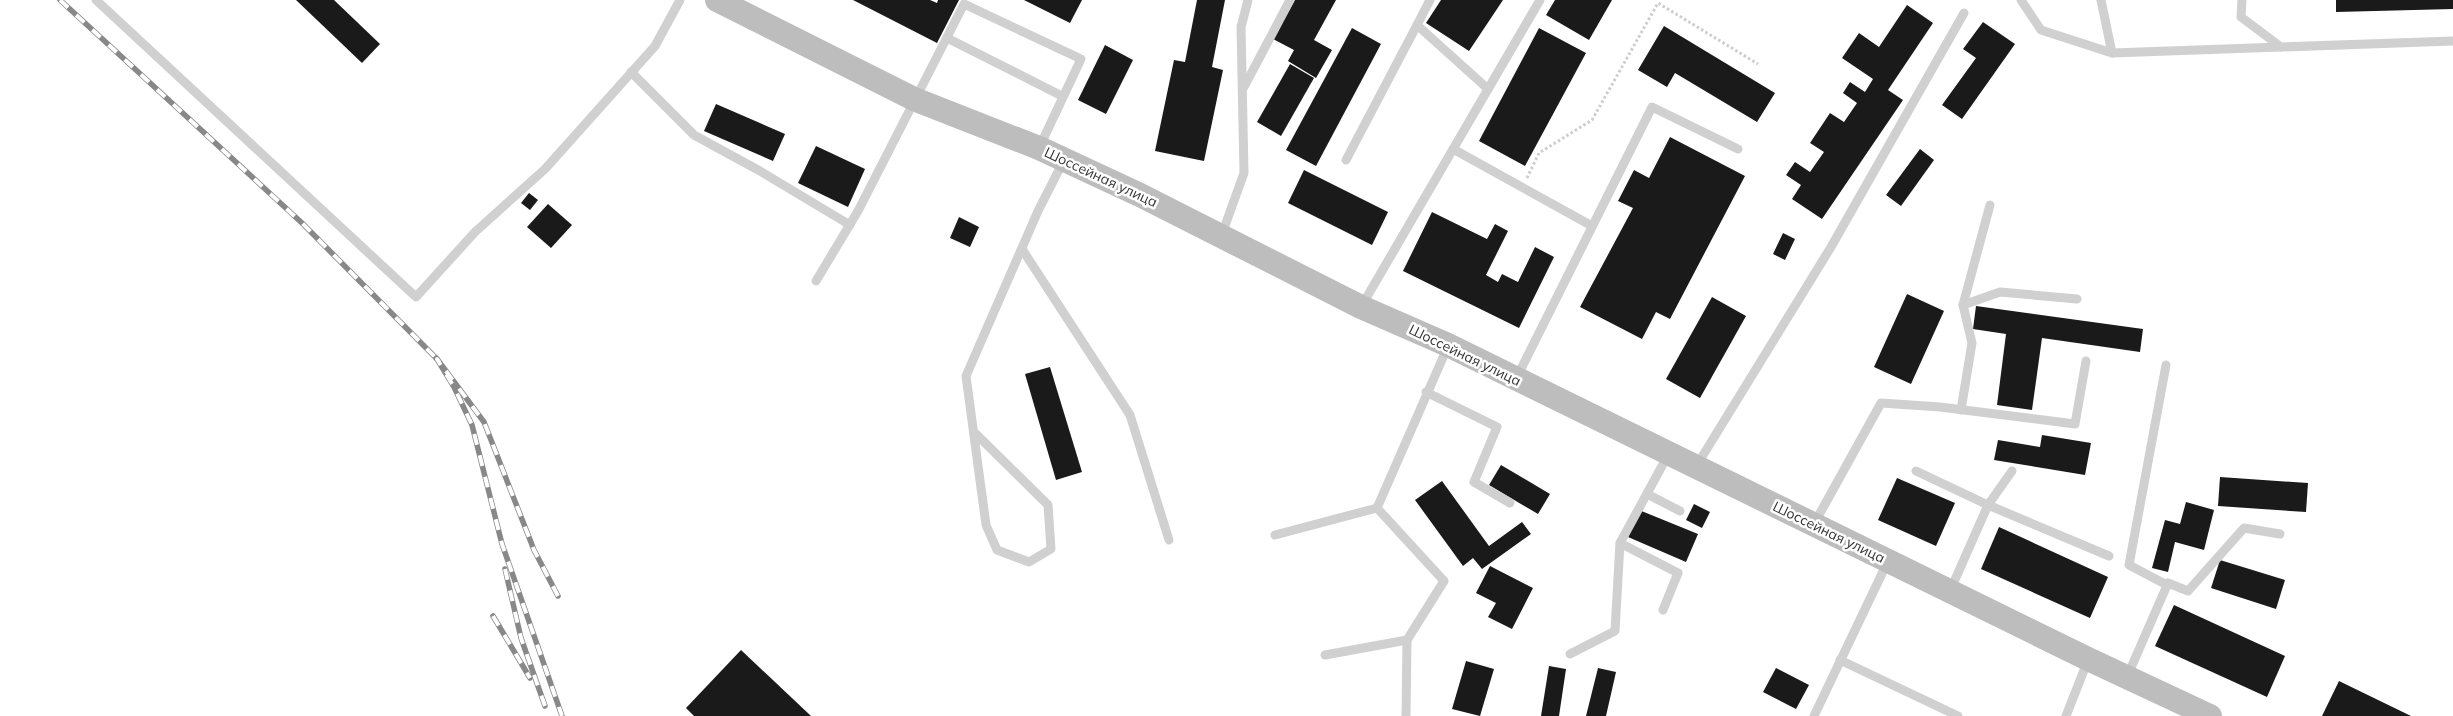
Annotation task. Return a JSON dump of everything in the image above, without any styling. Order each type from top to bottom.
[{"type":"main road","name":"Шоссейная улица","points":[[717,0],[914,99],[1039,148],[1222,234],[1361,307],[1448,345],[2088,660],[2210,716]]},
{"type":"lane","points":[[96,0],[416,297],[475,232],[545,169],[632,72],[655,46],[680,0]]},
{"type":"lane","points":[[1222,234],[1244,173],[1241,28],[1248,0]]},
{"type":"lane","points":[[1243,89],[1290,0]]},
{"type":"lane","points":[[1346,160],[1430,0]]},
{"type":"lane","points":[[1361,307],[1540,0]]},
{"type":"lane","points":[[2021,0],[2041,30],[2112,53],[2453,41]]},
{"type":"lane","points":[[2101,0],[2112,53]]},
{"type":"lane","points":[[2242,0],[2241,17],[2281,47]]},
{"type":"lane","points":[[816,281],[850,225],[964,4],[1081,59],[1039,148]]},
{"type":"lane","points":[[1696,468],[1831,248],[1964,13]]},
{"type":"lane","points":[[1418,26],[1488,89]]},
{"type":"lane","points":[[946,38],[1062,96]]},
{"type":"lane","points":[[632,72],[694,135],[760,171],[850,225]]},
{"type":"lane","points":[[1516,379],[1652,108],[1738,149]]},
{"type":"lane","points":[[1453,149],[1592,226]]},
{"type":"lane","points":[[974,432],[1048,505],[1051,549],[1028,562],[997,550],[986,525],[966,376],[1064,160]]},
{"type":"lane","points":[[1961,410],[1972,342],[1963,305],[1990,206]]},
{"type":"lane","points":[[1022,249],[1130,415],[1169,540]]},
{"type":"lane","points":[[1963,305],[2000,292],[2076,299]]},
{"type":"lane","points":[[1377,508],[1448,345]]},
{"type":"lane","points":[[1814,524],[1881,403],[1961,410],[2075,424],[2086,360]]},
{"type":"lane","points":[[2166,365],[2129,565],[2167,585],[2168,583],[2188,591],[2244,528],[2280,534]]},
{"type":"lane","points":[[1426,392],[1497,428],[1474,482],[1510,503]]},
{"type":"lane","points":[[1570,654],[1615,631],[1620,543],[1668,454]]},
{"type":"lane","points":[[1916,471],[1988,505],[2109,556]]},
{"type":"lane","points":[[1950,592],[1988,505],[2012,471]]},
{"type":"lane","points":[[1647,494],[1680,511]]},
{"type":"lane","points":[[1275,535],[1377,508]]},
{"type":"lane","points":[[1377,508],[1444,581],[1407,640],[1406,716]]},
{"type":"lane","points":[[1620,543],[1678,573],[1663,610]]},
{"type":"lane","points":[[1814,716],[1888,561]]},
{"type":"lane","points":[[2127,678],[2167,585]]},
{"type":"lane","points":[[1326,655],[1407,640]]},
{"type":"lane","points":[[1840,660],[1958,716]]},
{"type":"lane","points":[[2066,716],[2088,660]]},
{"type":"path","points":[[1522,187],[1540,153],[1592,120],[1658,3],[1758,64]]},
{"type":"building","points":[[296,0],[334,0],[380,44],[362,63]]},
{"type":"building","points":[[853,0],[930,0],[937,3],[938,0],[959,0],[937,43]]},
{"type":"building","points":[[1024,0],[1082,0],[1070,23]]},
{"type":"building","points":[[1197,0],[1225,0],[1212,67],[1223,70],[1204,161],[1155,151],[1174,60],[1185,62]]},
{"type":"building","points":[[1295,0],[1336,0],[1314,40],[1332,50],[1316,78],[1288,61],[1294,50],[1273,39]]},
{"type":"building","points":[[1441,0],[1503,0],[1469,51],[1426,23]]},
{"type":"building","points":[[1555,0],[1612,0],[1589,40],[1546,15]]},
{"type":"building","points":[[2336,0],[2453,0],[2453,9],[2336,12]]},
{"type":"building","points":[[1907,5],[1933,23],[1888,90],[1903,100],[1822,219],[1792,199],[1801,185],[1786,175],[1795,162],[1810,172],[1824,152],[1810,143],[1830,113],[1844,122],[1857,103],[1843,93],[1850,82],[1865,92],[1873,79],[1842,58],[1859,33],[1879,47]]},
{"type":"building","points":[[1983,22],[2015,44],[1962,119],[1942,105],[1976,58],[1963,49]]},
{"type":"building","points":[[1664,26],[1775,93],[1757,122],[1675,73],[1667,87],[1638,70]]},
{"type":"building","points":[[1352,28],[1381,44],[1316,166],[1286,150]]},
{"type":"building","points":[[1539,28],[1586,53],[1525,166],[1479,141]]},
{"type":"building","points":[[1105,45],[1133,60],[1106,114],[1078,100]]},
{"type":"building","points":[[1290,64],[1314,78],[1281,136],[1257,122]]},
{"type":"building","points":[[716,104],[785,134],[773,161],[704,131]]},
{"type":"building","points":[[1670,137],[1745,176],[1670,319],[1656,312],[1642,339],[1580,307],[1633,208],[1618,201],[1634,170],[1649,178]]},
{"type":"building","points":[[816,146],[865,169],[848,207],[798,183]]},
{"type":"building","points":[[1920,149],[1934,160],[1901,206],[1886,195]]},
{"type":"building","points":[[1304,170],[1388,212],[1372,245],[1288,203]]},
{"type":"building","points":[[529,193],[538,200],[530,210],[521,203]]},
{"type":"building","points":[[548,204],[572,225],[551,248],[527,227]]},
{"type":"building","points":[[1432,212],[1487,239],[1495,224],[1508,231],[1486,275],[1498,282],[1502,274],[1518,282],[1535,247],[1554,257],[1519,328],[1403,271]]},
{"type":"building","points":[[959,217],[979,227],[970,247],[950,238]]},
{"type":"building","points":[[1783,233],[1795,239],[1785,260],[1773,254]]},
{"type":"building","points":[[1907,294],[1944,311],[1911,384],[1874,367]]},
{"type":"building","points":[[1712,297],[1746,316],[1700,398],[1666,379]]},
{"type":"building","points":[[1976,306],[2143,329],[2140,352],[2042,338],[2032,410],[1997,405],[2006,334],[1973,329]]},
{"type":"building","points":[[1050,367],[1082,472],[1056,480],[1025,374]]},
{"type":"building","points":[[2042,435],[2091,443],[2085,475],[1994,460],[1998,440],[2040,447]]},
{"type":"building","points":[[1501,465],[1550,494],[1538,514],[1489,485]]},
{"type":"building","points":[[2220,477],[2308,483],[2306,512],[2218,506]]},
{"type":"building","points":[[1897,478],[1955,503],[1936,546],[1878,520]]},
{"type":"building","points":[[1442,481],[1489,546],[1522,522],[1531,534],[1482,569],[1473,558],[1463,566],[1415,500]]},
{"type":"building","points":[[2186,502],[2214,510],[2204,550],[2175,542],[2168,572],[2152,568],[2165,520],[2180,524]]},
{"type":"building","points":[[1694,504],[1710,512],[1702,528],[1686,520]]},
{"type":"building","points":[[1639,510],[1698,534],[1686,562],[1628,537]]},
{"type":"building","points":[[1999,527],[2108,577],[2090,618],[1981,569]]},
{"type":"building","points":[[2220,560],[2285,580],[2276,609],[2211,588]]},
{"type":"building","points":[[1490,566],[1533,588],[1512,629],[1488,617],[1496,603],[1476,593]]},
{"type":"building","points":[[2174,605],[2285,656],[2267,697],[2155,646]]},
{"type":"building","points":[[741,650],[811,716],[694,716],[686,708]]},
{"type":"building","points":[[1466,661],[1494,669],[1480,716],[1452,709]]},
{"type":"building","points":[[1549,666],[1566,669],[1559,716],[1541,716]]},
{"type":"building","points":[[1598,668],[1616,672],[1606,716],[1586,716]]},
{"type":"building","points":[[1776,668],[1809,685],[1796,709],[1763,692]]},
{"type":"building","points":[[2339,681],[2411,716],[2322,716]]},
{"type":"railway","points":[[60,0],[302,223],[437,359]]},
{"type":"railway","points":[[558,596],[534,550],[484,422],[437,359],[454,387],[472,425],[502,544],[562,716]]},
{"type":"railway","points":[[505,569],[521,638],[545,706]]},
{"type":"railway","points":[[493,616],[530,678]]}]
